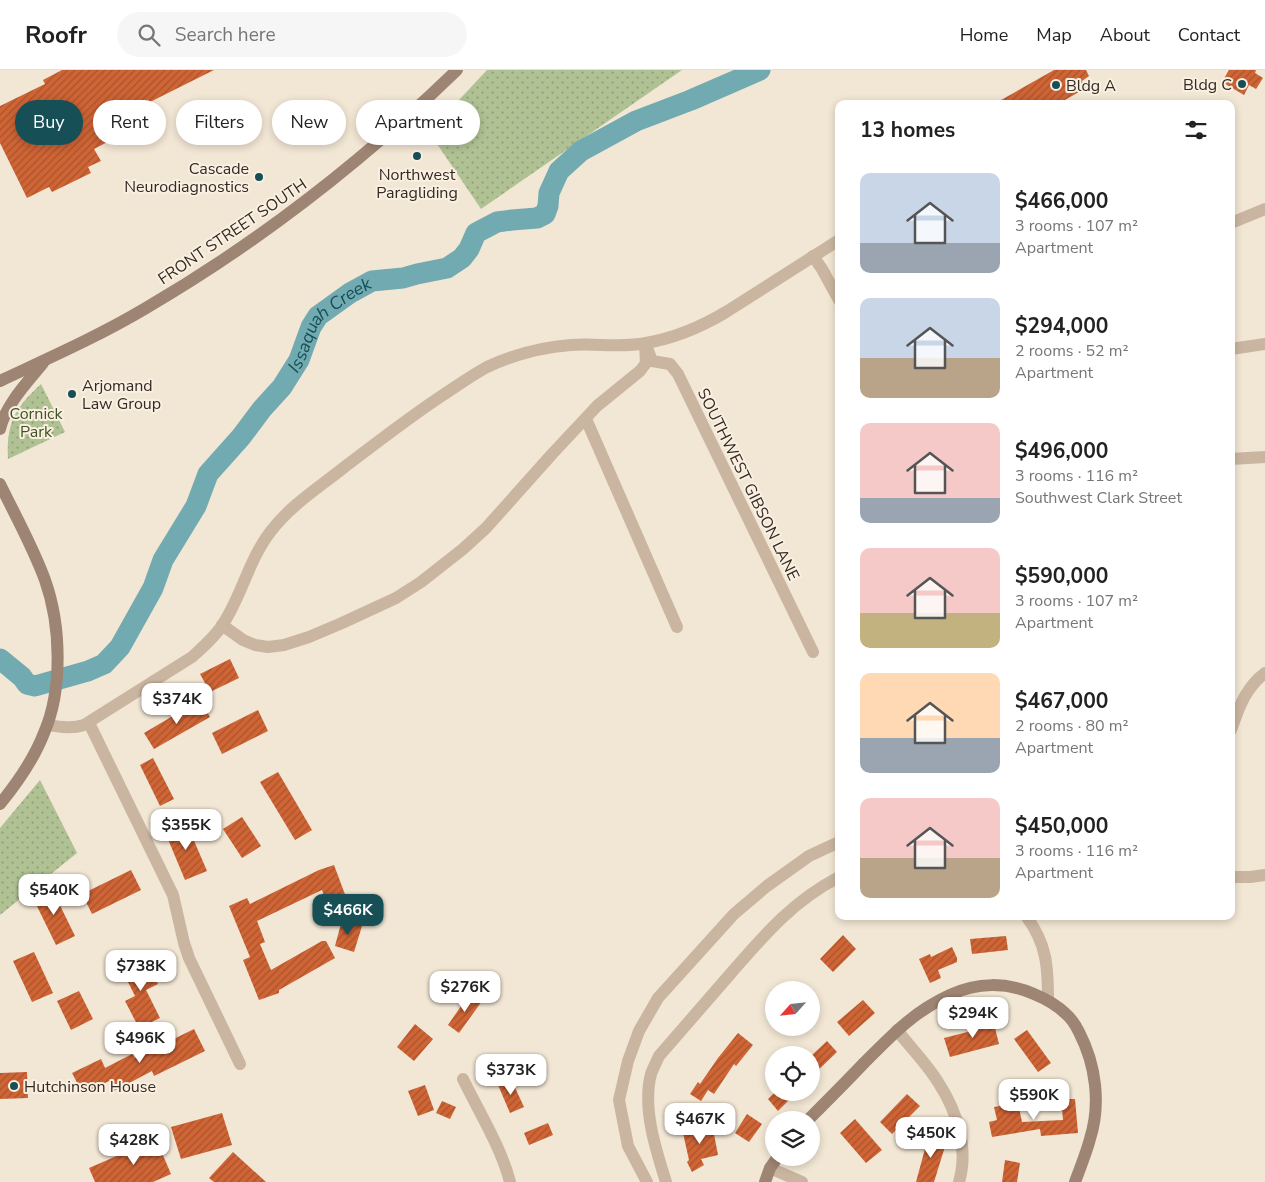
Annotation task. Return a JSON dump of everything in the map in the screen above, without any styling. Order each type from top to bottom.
[{"type":"street","name":"FRONT STREET SOUTH","points":[[0,381],[114,326],[223,260],[334,179],[388,134],[457,70]]},
{"type":"street","points":[[1235,221],[1265,209]]},
{"type":"street","points":[[47,725],[74,728],[84,725],[192,657],[206,645],[222,626],[231,611],[252,562],[270,532],[282,518],[390,432],[466,380],[488,367],[540,349],[572,345],[645,344],[671,338],[708,322],[835,242]]},
{"type":"street","points":[[813,256],[835,293]]},
{"type":"street","points":[[222,626],[243,640],[255,645],[268,647],[284,645],[334,627],[396,598],[421,582],[486,528],[552,453],[597,406],[645,366],[645,344]]},
{"type":"street","name":"SOUTHWEST GIBSON LANE","points":[[645,344],[652,361],[670,364],[678,374],[813,652]]},
{"type":"street","points":[[1235,348],[1265,344]]},
{"type":"street","points":[[0,430],[8,408],[45,359]]},
{"type":"street","points":[[586,419],[677,627]]},
{"type":"street","points":[[1235,459],[1265,457]]},
{"type":"street","points":[[0,476],[0,484],[40,567],[51,598],[56,629],[57,664],[54,696],[47,725],[25,770],[0,804]]},
{"type":"street","points":[[1235,720],[1244,697],[1251,686],[1265,673]]},
{"type":"street","points":[[89,722],[173,895],[189,958],[240,1064]]},
{"type":"street","points":[[647,1182],[628,1146],[619,1100],[628,1061],[639,1031],[658,998],[734,914],[767,886],[809,856],[835,844]]},
{"type":"street","points":[[1235,878],[1265,875]]},
{"type":"street","points":[[666,1182],[656,1150],[648,1092],[651,1073],[659,1056],[771,927],[800,901],[835,878]]},
{"type":"street","points":[[1029,920],[1038,935],[1044,953],[1048,974],[1048,1000]]},
{"type":"street","points":[[817,1111],[897,1030],[916,1014],[952,994],[989,984],[1026,990],[1048,1000],[1067,1014],[1088,1050],[1094,1072],[1096,1104],[1094,1122],[1075,1182]]},
{"type":"street","points":[[897,1030],[937,1080],[954,1114],[963,1147],[963,1164],[959,1182]]},
{"type":"street","points":[[463,1080],[506,1165],[510,1182]]},
{"type":"street","points":[[764,1182],[772,1166]]},
{"type":"street","points":[[778,1166],[802,1182]]},
{"type":"green space","points":[[487,70],[682,70],[481,209],[438,145],[480,145],[480,100],[459,100]]},
{"type":"green space","name":"Cornick Park","points":[[41,384],[65,432],[8,459],[9,435],[14,417],[25,401]]},
{"type":"green space","points":[[40,780],[77,853],[0,915],[0,828]]},
{"type":"building","points":[[62,70],[214,70],[154,100],[93,100],[93,145],[102,145],[94,149],[101,161],[88,167],[91,173],[52,192],[49,187],[27,198],[0,143],[0,106],[45,84],[43,80]]},
{"type":"building","name":"Bldg A","points":[[1054,70],[1086,70],[1089,76],[1082,81],[1086,88],[1065,100],[1001,100]]},
{"type":"building","name":"Bldg C","points":[[1229,70],[1256,70],[1255,73],[1263,78],[1256,89],[1249,85],[1244,95],[1222,82]]},
{"type":"building","points":[[230,659],[239,678],[210,692],[200,674]]},
{"type":"building","points":[[200,700],[210,717],[154,749],[144,733]]},
{"type":"building","points":[[258,710],[268,731],[222,754],[212,733]]},
{"type":"building","points":[[153,758],[174,799],[160,806],[140,765]]},
{"type":"building","points":[[278,772],[312,830],[295,840],[260,782]]},
{"type":"building","points":[[242,817],[261,846],[242,858],[223,829]]},
{"type":"building","points":[[186,822],[207,871],[185,880],[165,832]]},
{"type":"building","points":[[334,865],[349,905],[330,912],[322,890],[257,921],[265,942],[260,944],[271,970],[322,941],[326,941],[335,958],[279,990],[279,993],[259,1000],[243,960],[250,957],[229,906],[247,898],[250,904],[319,870]]},
{"type":"building","points":[[131,870],[141,890],[92,914],[82,894]]},
{"type":"building","points":[[51,887],[75,936],[56,945],[32,896]]},
{"type":"building","points":[[342,920],[362,926],[354,952],[335,946]]},
{"type":"building","points":[[843,935],[856,949],[833,972],[820,959]]},
{"type":"building","points":[[1006,936],[1008,950],[972,954],[970,939]]},
{"type":"building","points":[[952,947],[957,962],[938,970],[941,978],[930,983],[919,959],[930,954],[931,957]]},
{"type":"building","points":[[34,952],[53,993],[32,1002],[13,961]]},
{"type":"building","points":[[143,956],[158,984],[146,990],[160,1018],[139,1028],[125,1001],[135,996],[121,968]]},
{"type":"building","points":[[79,991],[93,1019],[71,1030],[57,1001]]},
{"type":"building","points":[[470,993],[482,1001],[459,1033],[448,1025]]},
{"type":"building","points":[[863,1000],[875,1013],[849,1036],[837,1022]]},
{"type":"building","points":[[992,1016],[999,1044],[950,1057],[944,1038],[983,1028],[981,1020]]},
{"type":"building","points":[[415,1024],[433,1039],[414,1061],[397,1047]]},
{"type":"building","points":[[194,1029],[205,1051],[154,1076],[152,1071],[114,1091],[109,1081],[83,1094],[72,1073],[101,1059],[105,1068],[132,1054],[135,1058]]},
{"type":"building","points":[[1027,1030],[1051,1063],[1038,1072],[1014,1039]]},
{"type":"building","points":[[738,1033],[753,1045],[736,1066],[734,1064],[714,1094],[708,1090],[701,1101],[690,1094],[698,1082],[700,1084]]},
{"type":"building","points":[[827,1041],[837,1052],[820,1068],[820,1048]]},
{"type":"building","name":"Hutchinson House","points":[[27,1072],[28,1098],[0,1099],[0,1073]]},
{"type":"building","points":[[511,1079],[524,1107],[510,1113],[498,1085]]},
{"type":"building","points":[[425,1085],[434,1110],[418,1116],[408,1091]]},
{"type":"building","points":[[907,1094],[920,1106],[892,1134],[880,1122]]},
{"type":"building","points":[[1061,1099],[1075,1099],[1078,1133],[1041,1136],[1040,1129],[992,1137],[989,1122],[997,1120],[994,1107],[1018,1103],[1022,1122],[1063,1120]]},
{"type":"building","points":[[442,1101],[456,1107],[450,1119],[436,1113]]},
{"type":"building","points":[[770,1101],[788,1101],[778,1111]]},
{"type":"building","points":[[222,1113],[232,1145],[181,1159],[171,1127]]},
{"type":"building","points":[[747,1114],[762,1124],[749,1142],[735,1133]]},
{"type":"building","points":[[855,1119],[882,1150],[866,1163],[840,1133]]},
{"type":"building","points":[[708,1122],[713,1129],[718,1155],[701,1159],[704,1165],[692,1172],[687,1162],[689,1160],[683,1133],[689,1132],[687,1127]]},
{"type":"building","points":[[548,1123],[553,1135],[529,1145],[524,1133]]},
{"type":"building","points":[[929,1134],[947,1140],[934,1182],[916,1182]]},
{"type":"building","points":[[156,1139],[171,1174],[153,1182],[95,1182],[89,1168]]},
{"type":"building","points":[[233,1152],[266,1182],[214,1182],[209,1178]]},
{"type":"building","points":[[1005,1160],[1020,1163],[1017,1182],[1002,1182]]},
{"type":"waterway","name":"Issaquah Creek","points":[[0,659],[22,677],[27,684],[35,686],[88,671],[104,664],[120,647],[153,588],[163,560],[196,506],[208,474],[282,387],[299,360],[311,327],[318,316],[350,293],[372,281],[403,278],[447,268],[462,258],[469,249],[476,233],[497,222],[537,218],[545,214],[549,193],[559,171],[581,151],[636,121],[760,70]]},
{"type":"place","name":"Bldg C","points":[[1242,84]]},
{"type":"place","name":"Bldg A","points":[[1056,85]]},
{"type":"place","name":"Northwest Paragliding","points":[[417,156]]},
{"type":"place","name":"Cascade Neurodiagnostics","points":[[259,177]]},
{"type":"place","name":"Arjomand Law Group","points":[[72,394]]},
{"type":"place","name":"Hutchinson House","points":[[14,1086]]}]
